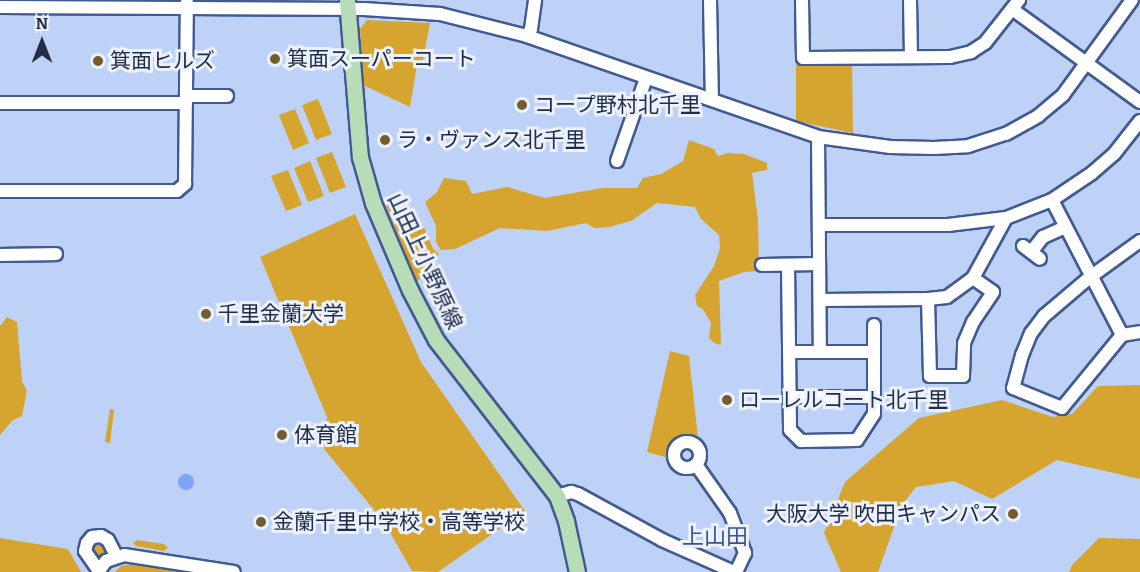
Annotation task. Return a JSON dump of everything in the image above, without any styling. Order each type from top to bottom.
[{"type":"main road","name":"山田上小野原線","points":[[347,5],[360,157],[373,203],[410,290],[436,340],[557,496],[566,521],[577,572]]},
{"type":"street","points":[[440,14],[442,0]]},
{"type":"street","points":[[528,36],[535,0]]},
{"type":"street","points":[[710,0],[712,100]]},
{"type":"street","points":[[802,0],[803,58],[950,57],[971,52],[985,43],[1016,5],[1087,64],[1140,102]]},
{"type":"street","points":[[910,0],[911,57]]},
{"type":"street","points":[[0,8],[19,4],[347,5],[440,14],[528,36],[818,136],[890,147],[968,146],[1006,135],[1038,116],[1063,96],[1132,0]]},
{"type":"street","points":[[0,191],[177,191],[185,184],[186,4]]},
{"type":"street","points":[[616,161],[646,78]]},
{"type":"street","points":[[0,103],[186,100],[227,96]]},
{"type":"street","points":[[819,225],[948,225],[1006,218],[1052,200],[1092,173],[1114,154],[1140,121]]},
{"type":"street","points":[[818,136],[820,352]]},
{"type":"street","points":[[1052,200],[1122,335]]},
{"type":"street","points":[[820,300],[947,297],[973,278],[1006,218]]},
{"type":"street","points":[[1032,252],[1043,237],[1065,227]]},
{"type":"street","points":[[1140,242],[1090,277],[1044,316],[1031,333],[1013,388],[1062,408],[1122,335],[1140,332]]},
{"type":"street","points":[[0,255],[56,254]]},
{"type":"street","points":[[762,265],[819,264]]},
{"type":"street","points":[[788,265],[790,430],[801,441],[857,440],[874,414],[874,325]]},
{"type":"street","points":[[928,299],[930,376],[963,375],[964,344],[972,322],[993,292],[973,278]]},
{"type":"street","points":[[789,352],[874,352]]},
{"type":"street","points":[[790,397],[874,397]]},
{"type":"street","points":[[557,496],[572,492],[578,494],[662,540],[735,572],[745,553],[730,513],[696,466]]},
{"type":"street","points":[[116,556],[108,540],[101,536],[92,537],[87,543],[85,551],[98,572],[106,561],[116,556],[133,556],[234,572]]},
{"type":"shaded area","points":[[367,20],[430,23],[422,65],[417,65],[410,107],[363,85],[360,29]]},
{"type":"shaded area","points":[[852,64],[853,133],[796,121],[796,65]]},
{"type":"shaded area","points":[[318,99],[332,134],[316,140],[302,105]]},
{"type":"shaded area","points":[[295,109],[309,143],[293,150],[279,115]]},
{"type":"shaded area","points":[[689,140],[714,149],[718,156],[728,153],[744,154],[767,163],[767,170],[752,173],[758,220],[759,271],[744,272],[719,281],[721,345],[709,338],[711,323],[703,309],[697,306],[695,295],[714,266],[720,248],[719,235],[701,219],[695,207],[657,203],[631,221],[609,227],[594,228],[586,223],[547,231],[500,228],[455,249],[441,250],[436,242],[436,226],[425,202],[437,192],[444,178],[466,181],[472,194],[507,187],[545,198],[602,188],[637,188],[643,178],[661,174],[683,161]]},
{"type":"shaded area","points":[[332,152],[346,187],[330,193],[316,158]]},
{"type":"shaded area","points":[[310,161],[324,196],[308,202],[294,168]]},
{"type":"shaded area","points":[[288,170],[302,205],[286,211],[271,176]]},
{"type":"shaded area","points":[[383,198],[388,198],[404,215],[407,212],[425,229],[433,249],[439,254],[417,282]]},
{"type":"shaded area","points":[[355,214],[421,362],[525,511],[438,572],[412,571],[384,522],[324,449],[327,417],[260,257]]},
{"type":"shaded area","points":[[7,317],[17,322],[22,381],[27,391],[22,416],[13,420],[0,435],[0,326]]},
{"type":"shaded area","points":[[670,351],[689,356],[698,438],[687,435],[678,438],[669,446],[668,458],[647,452]]},
{"type":"shaded area","points":[[1140,385],[1140,479],[1057,460],[992,499],[954,481],[916,487],[902,505],[878,572],[841,572],[824,533],[845,482],[919,418],[1002,400],[1053,417],[1072,414],[1098,386]]},
{"type":"shaded area","points":[[110,409],[114,410],[110,443],[105,442]]},
{"type":"shaded area","points":[[0,538],[68,549],[81,572],[0,572]]},
{"type":"shaded area","points":[[1099,538],[1140,539],[1140,572],[1069,572],[1072,565]]},
{"type":"shaded area","points":[[137,540],[164,544],[168,548],[164,551],[136,546],[133,543]]},
{"type":"shaded area","points":[[95,543],[101,543],[105,550],[101,557],[95,557],[91,553],[91,547]]},
{"type":"shaded area","points":[[132,564],[182,572],[115,572],[121,566]]},
{"type":"water","points":[[186,474],[194,482],[186,490],[178,482]]},
{"type":"place","name":"箕面スーパーコート","points":[[275,59]]},
{"type":"place","name":"箕面ヒルズ","points":[[98,61]]},
{"type":"place","name":"コープ野村北千里","points":[[522,105]]},
{"type":"place","name":"ラ・ヴァンス北千里","points":[[385,140]]},
{"type":"place","name":"千里金蘭大学","points":[[206,314]]},
{"type":"place","name":"ローレルコート北千里","points":[[727,400]]},
{"type":"place","name":"体育館","points":[[282,435]]},
{"type":"place","name":"大阪大学 吹田キャンパス","points":[[1013,514]]},
{"type":"place","name":"金蘭千里中学校・高等学校","points":[[261,522]]},
{"type":"district","name":"上山田","points":[[715,537]]}]
